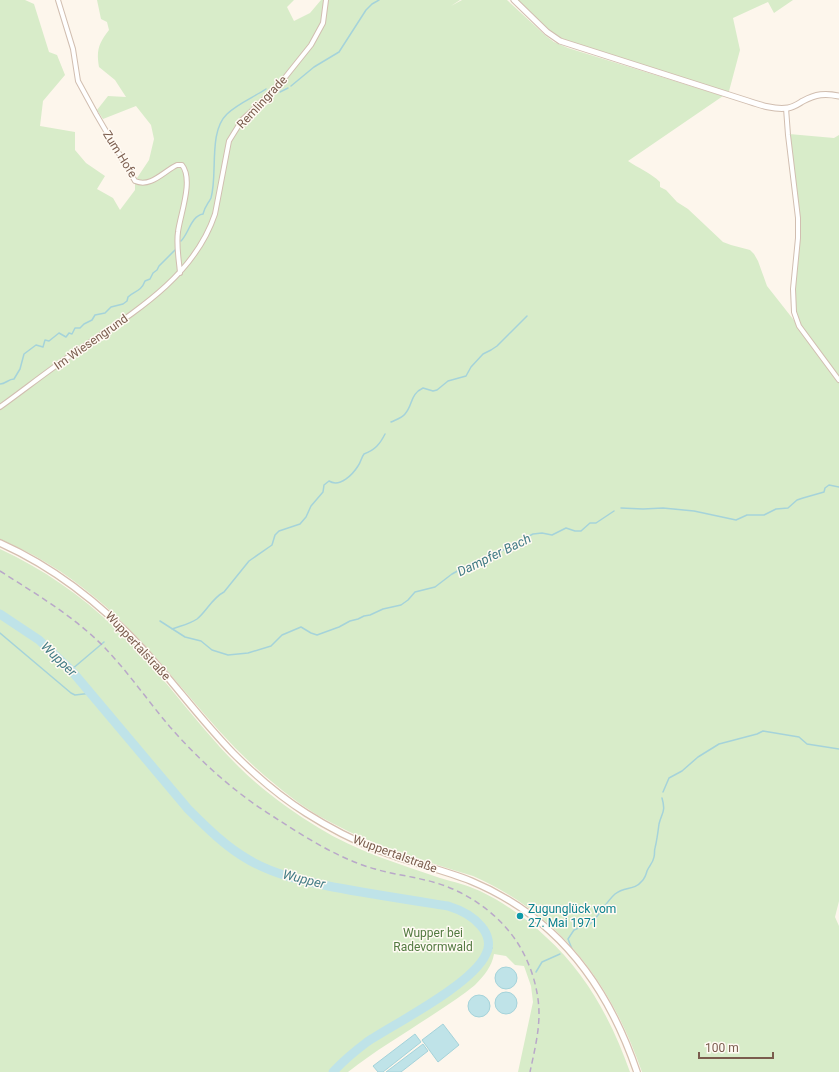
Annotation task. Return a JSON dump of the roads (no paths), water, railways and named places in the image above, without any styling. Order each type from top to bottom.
[{"type":"main road","name":"Wuppertalstraße","points":[[0,543],[33,559],[51,570],[95,602],[144,650],[233,753],[263,781],[294,805],[329,827],[377,850],[470,881],[496,893],[522,909],[549,930],[573,955],[599,991],[619,1027],[637,1072]]},
{"type":"street","name":"Zum Hofe","points":[[58,0],[73,49],[78,81],[135,181],[148,182],[177,164],[182,165],[184,169],[186,179],[185,201],[178,232],[180,273]]},
{"type":"street","name":"Remlingrade","points":[[180,273],[190,261],[212,223],[229,141],[242,120],[279,85],[311,45],[323,23],[326,0]]},
{"type":"street","points":[[514,0],[547,32],[560,41],[728,95],[769,107],[786,108],[797,105],[818,94],[839,96]]},
{"type":"street","points":[[786,108],[798,218],[798,238],[793,289],[794,312],[799,326],[839,380]]},
{"type":"street","name":"Im Wiesengrund","points":[[0,407],[73,354],[118,324],[180,273]]},
{"type":"water","points":[[506,967],[514,970],[517,978],[514,986],[506,989],[498,986],[495,978],[498,970]]},
{"type":"water","points":[[506,992],[514,995],[517,1003],[514,1011],[506,1014],[498,1011],[495,1003],[498,995]]},
{"type":"water","points":[[479,995],[487,998],[490,1006],[487,1014],[479,1017],[471,1014],[468,1006],[471,998]]},
{"type":"water","points":[[443,1024],[459,1045],[438,1062],[422,1040]]},
{"type":"water","points":[[415,1034],[421,1042],[383,1072],[378,1072],[373,1066]]},
{"type":"water","points":[[423,1044],[428,1051],[401,1072],[386,1072]]},
{"type":"waterway","points":[[291,86],[314,67],[339,52],[366,10],[379,0]]},
{"type":"waterway","points":[[280,92],[288,88]]},
{"type":"waterway","points":[[181,241],[193,221],[199,215],[203,214],[211,198],[214,177],[215,142],[217,131],[221,122],[227,114],[236,107],[266,89]]},
{"type":"waterway","points":[[0,384],[14,379],[20,369],[24,354],[36,345],[43,347],[45,340],[49,341],[59,333],[66,337],[69,333],[72,334],[75,328],[80,328],[92,320],[95,315],[105,313],[111,307],[123,304],[127,301],[128,297],[139,289],[145,281],[150,279],[159,266],[175,250]]},
{"type":"waterway","points":[[391,422],[400,418],[408,411],[414,396],[419,390],[423,388],[433,391],[437,390],[448,381],[466,376],[471,367],[483,354],[497,346],[527,316]]},
{"type":"waterway","points":[[172,629],[191,622],[201,616],[216,598],[224,592],[249,561],[272,545],[275,535],[279,531],[300,524],[306,517],[311,506],[323,492],[324,485],[329,481],[337,483],[350,476],[356,469],[364,454],[377,446],[385,434]]},
{"type":"waterway","name":"Dampfer Bach","points":[[621,508],[663,508],[694,511],[736,520],[747,515],[764,515],[776,509],[788,508],[797,500],[824,492],[825,488],[829,485],[839,487]]},
{"type":"waterway","name":"Dampfer Bach","points":[[160,621],[185,637],[201,641],[212,650],[228,655],[248,653],[271,646],[282,635],[301,627],[317,635],[383,609],[401,605],[415,592],[435,587],[452,574],[463,568],[478,561],[491,559],[503,550],[514,548],[521,540],[533,534],[542,533],[552,535],[566,528],[581,531],[590,523],[596,523],[614,511]]},
{"type":"waterway","name":"Wupper","points":[[0,614],[39,640],[71,670],[188,809],[217,837],[241,855],[279,874],[347,890],[448,906],[462,911],[478,922],[488,940],[488,951],[478,966],[466,978],[450,990],[367,1042],[349,1056],[333,1072]]},
{"type":"waterway","points":[[0,633],[71,693],[75,695],[92,693]]},
{"type":"waterway","name":"Dampfer Bach","points":[[71,670],[104,642]]},
{"type":"waterway","points":[[663,792],[669,778],[682,771],[698,757],[719,744],[763,731],[799,737],[807,744],[839,749]]},
{"type":"waterway","points":[[590,924],[615,894],[622,890],[636,886],[645,878],[653,861],[659,824],[664,809],[662,798]]},
{"type":"waterway","points":[[572,949],[568,939],[574,930],[581,927]]},
{"type":"waterway","points":[[536,972],[542,962],[560,954]]},
{"type":"railway","points":[[0,571],[55,606],[81,626],[105,648],[170,727],[193,752],[232,787],[260,808],[310,840],[362,865],[437,883],[460,892],[481,905],[500,921],[521,948],[531,969],[537,992],[539,1021],[530,1072]]},
{"type":"place","name":"Zugunglück vom 27. Mai 1971","points":[[520,916]]},
{"type":"park label","name":"Wupper bei Radevormwald","points":[[433,940]]}]
